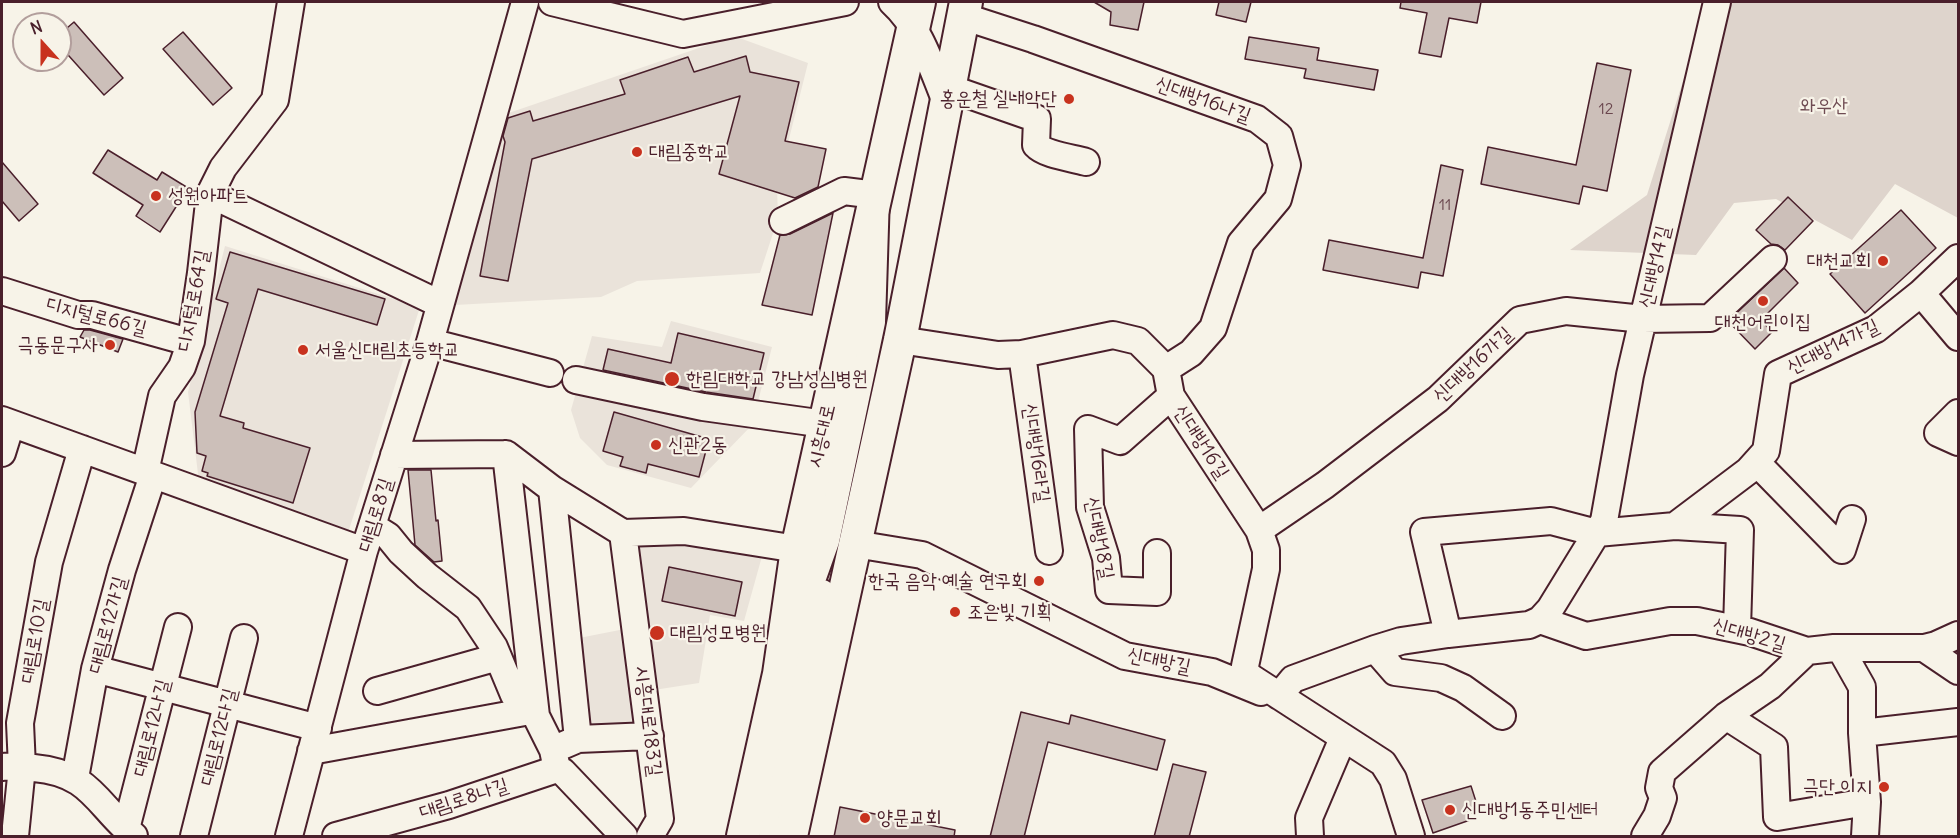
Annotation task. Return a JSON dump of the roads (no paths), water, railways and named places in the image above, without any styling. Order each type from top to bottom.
[{"type":"main road","points":[[791,837],[900,340],[964,9]]},
{"type":"main road","name":"시흥대로","points":[[743,837],[779,674],[797,549],[916,15]]},
{"type":"street","points":[[291,2],[275,100],[223,168],[210,194],[440,304]]},
{"type":"street","name":"대림로8길","points":[[289,837],[364,551],[430,342],[525,2]]},
{"type":"street","points":[[552,2],[683,34],[844,2]]},
{"type":"street","points":[[892,2],[899,8],[916,15],[927,56],[947,95],[1038,119],[1036,145],[1038,147],[1086,162]]},
{"type":"street","name":"신대방14길","points":[[1540,620],[1550,609],[1604,521],[1630,375],[1717,2]]},
{"type":"street","name":"신대방16나길","points":[[964,9],[1033,39],[1257,119],[1279,136],[1287,165],[1278,199],[1241,243],[1213,328],[1191,353],[1166,369]]},
{"type":"street","points":[[779,674],[826,541],[872,322],[876,195],[844,190],[783,221]]},
{"type":"street","name":"디지털로64길","points":[[149,473],[162,396],[182,367],[191,341],[210,194]]},
{"type":"street","name":"신대방14가길","points":[[1675,526],[1748,471],[1766,451],[1778,374],[1876,329],[1921,293],[1959,258]]},
{"type":"street","name":"신대방16가길","points":[[1258,530],[1325,485],[1438,399],[1520,320],[1566,310],[1643,319],[1710,318],[1773,259]]},
{"type":"street","name":"디지털로66길","points":[[2,291],[78,315],[92,315],[191,341]]},
{"type":"street","points":[[1921,293],[1959,337]]},
{"type":"street","points":[[900,340],[998,355],[1022,354],[1113,335],[1138,341],[1166,369]]},
{"type":"street","points":[[430,342],[550,373],[551,384],[558,389],[571,387],[576,380],[703,407],[825,424]]},
{"type":"street","name":"신대방16라길","points":[[1022,354],[1049,551]]},
{"type":"street","name":"신대방16길","points":[[1166,369],[1171,396],[1258,530],[1266,550],[1266,569],[1245,666],[1247,675],[1279,696]]},
{"type":"street","name":"신대방18길","points":[[1157,553],[1157,592],[1109,590],[1106,558],[1090,507],[1088,429],[1120,441],[1171,396]]},
{"type":"street","points":[[1959,413],[1938,433],[1959,442]]},
{"type":"street","points":[[2,453],[6,422],[364,551]]},
{"type":"street","points":[[772,837],[774,811],[822,592],[881,428]]},
{"type":"street","name":"대림로10길","points":[[15,837],[12,767],[49,562],[82,449]]},
{"type":"street","points":[[506,454],[533,713],[555,760],[624,837]]},
{"type":"street","points":[[394,455],[506,454],[552,489],[623,533],[684,531],[797,549]]},
{"type":"street","points":[[1756,462],[1842,550],[1852,519]]},
{"type":"street","name":"대림로12가길","points":[[75,778],[95,669],[149,473]]},
{"type":"street","points":[[552,489],[579,739],[651,736]]},
{"type":"street","points":[[1448,634],[1424,532],[1551,520],[1597,532],[1675,526],[1740,530],[1737,629]]},
{"type":"street","points":[[372,526],[388,536],[401,552],[427,576],[468,608],[494,647],[514,695],[533,713]]},
{"type":"street","name":"시흥대로183길","points":[[623,533],[660,819],[650,837]]},
{"type":"street","name":"신대방길","points":[[855,544],[922,555],[1125,656],[1212,672],[1258,691],[1279,696],[1383,763],[1393,779],[1411,837]]},
{"type":"street","points":[[1279,696],[1293,679],[1375,649],[1448,634],[1529,626],[1540,620]]},
{"type":"street","name":"신대방2길","points":[[1540,620],[1586,636],[1670,621],[1697,621],[1750,632],[1807,651],[1840,648],[1924,648],[1959,634]]},
{"type":"street","name":"대림로12나길","points":[[130,833],[162,686],[178,627]]},
{"type":"street","name":"대림로12다길","points":[[194,837],[244,638]]},
{"type":"street","points":[[1840,648],[1862,687],[1862,733],[1867,802],[1865,837]]},
{"type":"street","points":[[1924,648],[1959,671]]},
{"type":"street","points":[[1375,649],[1395,672],[1441,678],[1463,688],[1502,716]]},
{"type":"street","points":[[1645,837],[1664,798],[1659,788],[1662,772],[1726,716],[1770,686],[1807,651]]},
{"type":"street","points":[[377,691],[498,657]]},
{"type":"street","points":[[95,669],[227,704],[315,740],[533,713]]},
{"type":"street","points":[[1726,716],[1774,747],[1777,817],[1867,802]]},
{"type":"street","points":[[1862,733],[1959,722]]},
{"type":"street","points":[[1311,837],[1309,818],[1342,738]]},
{"type":"street","name":"대림로8나길","points":[[336,837],[449,806],[555,760],[579,739]]},
{"type":"street","points":[[12,767],[51,770],[75,778],[98,797],[130,833]]},
{"type":"place","name":"홍운철 실내악단","points":[[1069,99]]},
{"type":"place","name":"대림중학교","points":[[637,152]]},
{"type":"place","name":"성원아파트","points":[[156,196]]},
{"type":"place","name":"대천교회","points":[[1883,261]]},
{"type":"place","name":"대천어린이집","points":[[1763,301]]},
{"type":"place","name":"극동문구사","points":[[110,345]]},
{"type":"place","name":"서울신대림초등학교","points":[[303,350]]},
{"type":"place","name":"한림대학교 강남성심병원","points":[[672,379]]},
{"type":"place","name":"신관2동","points":[[656,445]]},
{"type":"place","name":"한국 음악 예술 연구회","points":[[1039,581]]},
{"type":"place","name":"조은빛 기획","points":[[955,612]]},
{"type":"place","name":"대림성모병원","points":[[657,633]]},
{"type":"place","name":"극단 이지","points":[[1884,787]]},
{"type":"place","name":"신대방1동주민센터","points":[[1450,810]]},
{"type":"place","name":"양문교회","points":[[865,818]]},
{"type":"park label","name":"와우산","points":[[1824,106]]}]
